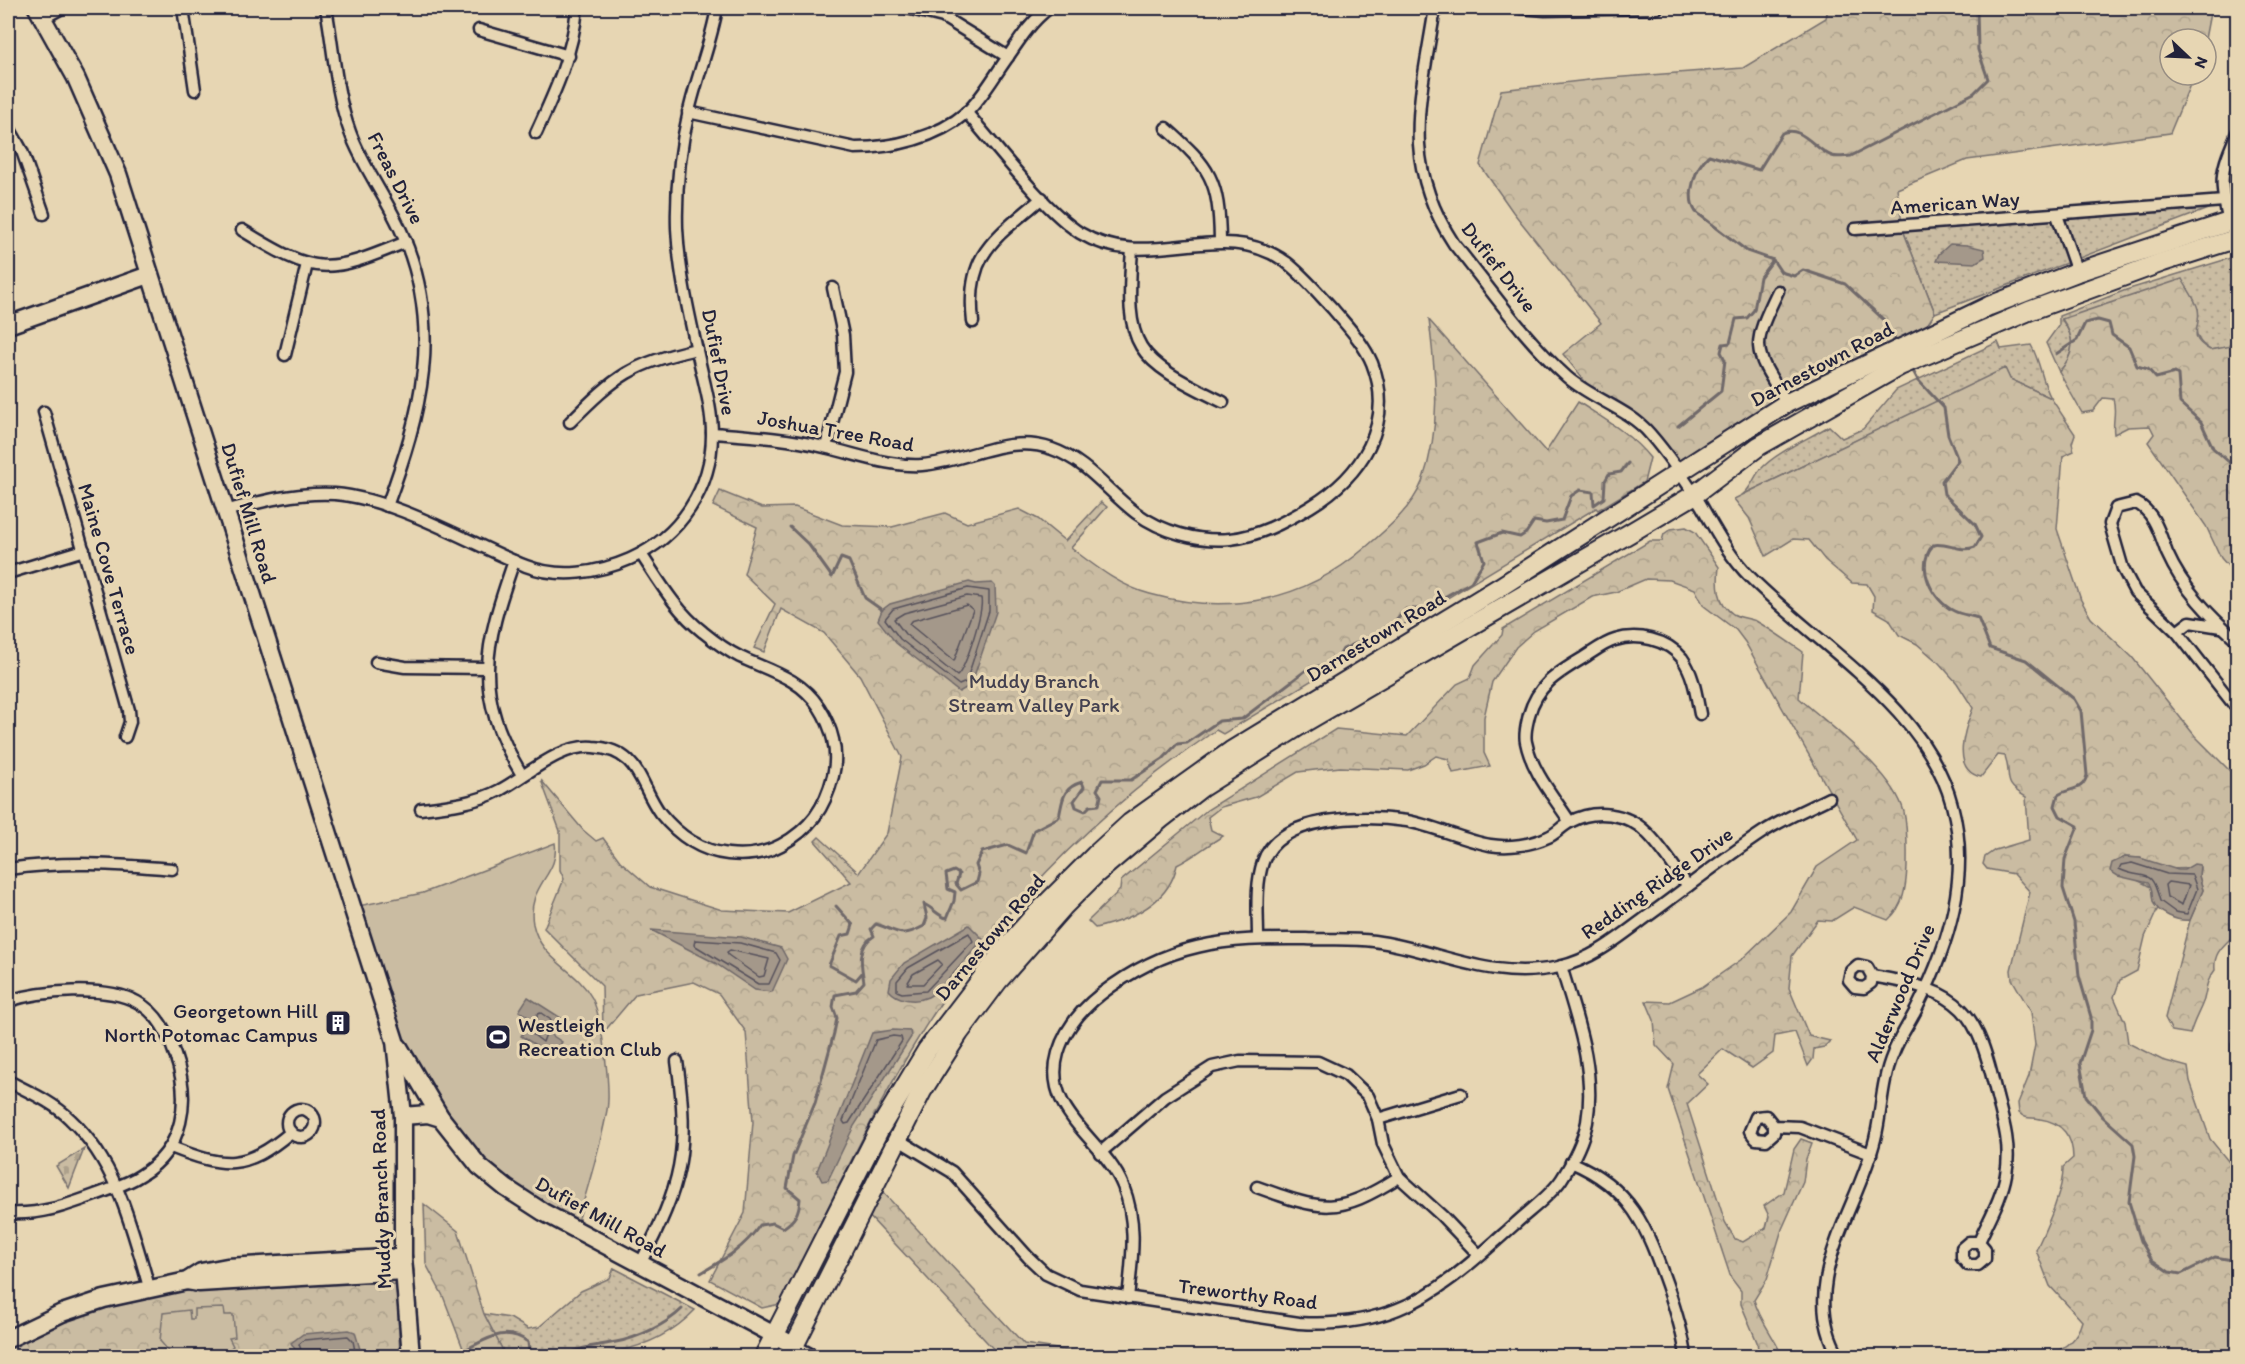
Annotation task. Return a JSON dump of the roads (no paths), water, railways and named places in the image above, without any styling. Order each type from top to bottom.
[{"type":"main road","name":"Dufief Mill Road","points":[[40,13],[76,78],[118,174],[395,1041],[441,1118],[479,1166],[506,1188],[543,1212],[776,1336],[792,1351]]},
{"type":"main road","name":"Darnestown Road","points":[[764,1356],[880,1128],[927,1050],[1003,951],[1095,855],[1149,809],[1231,751],[1500,587],[1759,446],[1905,355],[1989,306],[2077,272],[2235,226]]},
{"type":"main road","name":"Darnestown Road","points":[[792,1351],[897,1139],[941,1060],[1005,973],[1087,882],[1161,819],[1201,788],[1306,721],[1687,484],[1787,403],[1905,355],[2163,262],[2235,226]]},
{"type":"main road","points":[[8,325],[149,275]]},
{"type":"main road","name":"Muddy Branch Road","points":[[395,1041],[403,1116],[404,1264],[411,1356]]},
{"type":"main road","points":[[403,1116],[428,1114],[441,1118]]},
{"type":"main road","points":[[8,1339],[62,1313],[149,1287],[187,1281],[199,1283],[404,1264]]},
{"type":"street","points":[[40,13],[62,8]]},
{"type":"street","points":[[183,8],[195,90]]},
{"type":"street","name":"Freas Drive","points":[[326,8],[337,88],[351,134],[363,162],[391,206],[406,242],[417,279],[423,313],[424,373],[415,425],[387,506]]},
{"type":"street","points":[[536,133],[557,88],[575,35],[577,8]]},
{"type":"street","name":"Dufief Drive","points":[[225,511],[272,498],[305,494],[337,494],[387,506],[514,561],[545,571],[579,573],[608,569],[640,554],[674,529],[697,498],[708,464],[712,433],[710,409],[682,277],[677,228],[679,171],[688,112],[717,8]]},
{"type":"street","points":[[907,8],[943,17],[1008,57]]},
{"type":"street","points":[[688,112],[833,144],[864,148],[922,137],[966,112],[1025,32],[1049,8]]},
{"type":"street","name":"Dufief Drive","points":[[1435,8],[1417,136],[1420,164],[1429,199],[1441,224],[1454,244],[1550,361],[1570,380],[1642,426],[1687,484]]},
{"type":"street","points":[[1520,8],[1557,10],[1657,8]]},
{"type":"street","points":[[479,30],[568,56]]},
{"type":"street","name":"Joshua Tree Road","points":[[712,433],[779,437],[898,465],[922,465],[951,461],[991,448],[1018,443],[1031,444],[1071,457],[1136,513],[1176,533],[1198,538],[1233,539],[1258,533],[1288,520],[1324,498],[1348,479],[1365,457],[1373,437],[1379,409],[1377,384],[1371,362],[1359,339],[1302,275],[1271,254],[1220,240],[1157,250],[1132,249],[1101,242],[1082,234],[1063,220],[1042,198],[966,112]]},
{"type":"street","points":[[8,126],[22,151],[44,214]]},
{"type":"street","points":[[1166,128],[1197,156],[1215,185],[1219,199],[1220,240]]},
{"type":"street","points":[[2235,226],[2224,201],[2222,167],[2238,131]]},
{"type":"street","points":[[973,322],[970,299],[976,266],[997,238],[1042,198]]},
{"type":"street","name":"American Way","points":[[1855,229],[2224,201]]},
{"type":"street","points":[[2057,215],[2077,272]]},
{"type":"street","points":[[242,230],[278,252],[308,264],[335,266],[355,263],[406,242]]},
{"type":"street","points":[[1132,249],[1128,303],[1132,327],[1140,345],[1156,365],[1174,378],[1223,402]]},
{"type":"street","points":[[285,355],[308,264]]},
{"type":"street","points":[[826,447],[845,372],[843,335],[832,288]]},
{"type":"street","points":[[1778,291],[1762,324],[1757,343],[1759,354],[1787,403]]},
{"type":"street","points":[[570,422],[602,390],[629,370],[656,358],[697,349]]},
{"type":"street","name":"Maine Cove Terrace","points":[[44,412],[129,710],[130,722],[125,737]]},
{"type":"street","name":"Alderwood Drive","points":[[1687,484],[1737,564],[1903,716],[1936,763],[1952,805],[1959,849],[1954,914],[1926,989],[1898,1042],[1887,1069],[1871,1154],[1825,1279],[1827,1326],[1839,1356]]},
{"type":"street","points":[[2238,641],[2221,628],[2182,582],[2148,512],[2136,503],[2122,505],[2114,512],[2109,524],[2127,581],[2146,605],[2177,632],[2238,710]]},
{"type":"street","points":[[8,573],[84,550]]},
{"type":"street","points":[[421,809],[480,798],[499,790],[571,749],[592,747],[620,754],[639,771],[659,811],[677,831],[694,843],[716,852],[738,855],[773,849],[807,828],[824,803],[835,767],[834,744],[821,709],[811,696],[787,676],[739,656],[703,632],[679,610],[640,554]]},
{"type":"street","points":[[514,561],[494,618],[487,668],[489,698],[496,725],[522,775]]},
{"type":"street","points":[[2177,632],[2190,622],[2221,628]]},
{"type":"street","points":[[1570,822],[1536,770],[1526,742],[1526,730],[1532,703],[1546,682],[1555,674],[1614,640],[1638,637],[1650,639],[1660,642],[1682,658],[1693,677],[1700,714]]},
{"type":"street","points":[[376,662],[405,668],[487,668]]},
{"type":"street","name":"Redding Ridge Drive","points":[[1128,1298],[1134,1240],[1133,1215],[1122,1183],[1065,1109],[1057,1087],[1058,1053],[1074,1020],[1120,979],[1161,957],[1211,943],[1258,938],[1371,940],[1411,948],[1468,966],[1495,970],[1532,971],[1561,966],[1608,946],[1765,831],[1829,798]]},
{"type":"street","points":[[1258,938],[1258,886],[1264,860],[1272,846],[1294,829],[1319,822],[1405,821],[1489,844],[1509,846],[1534,843],[1550,837],[1570,822],[1602,813],[1629,819],[1647,832],[1688,886]]},
{"type":"street","points":[[8,869],[47,863],[101,862],[172,869]]},
{"type":"street","name":"Treworthy Road","points":[[897,1139],[952,1172],[1046,1274],[1080,1290],[1299,1323],[1321,1324],[1363,1320],[1398,1309],[1430,1293],[1479,1255],[1560,1181],[1586,1123],[1590,1081],[1585,1050],[1561,966]]},
{"type":"street","points":[[1872,976],[1926,989],[1957,1005],[1977,1028],[1986,1049],[2007,1137],[2006,1176],[1979,1242]]},
{"type":"street","points":[[8,1001],[46,993],[115,994],[137,1002],[150,1010],[169,1038],[183,1084],[182,1121],[171,1147],[140,1176],[55,1210],[27,1214],[8,1213]]},
{"type":"street","points":[[2238,1044],[2238,1072]]},
{"type":"street","points":[[640,1264],[662,1222],[681,1163],[684,1125],[677,1061]]},
{"type":"street","points":[[1100,1153],[1166,1097],[1199,1073],[1212,1067],[1240,1061],[1318,1062],[1346,1075],[1361,1088],[1378,1119],[1383,1144],[1399,1178],[1442,1216],[1479,1255]]},
{"type":"street","points":[[8,1081],[46,1101],[70,1118],[98,1151],[117,1186],[149,1287]]},
{"type":"street","points":[[1378,1119],[1461,1094]]},
{"type":"street","points":[[1774,1126],[1800,1127],[1871,1154]]},
{"type":"street","points":[[171,1147],[208,1162],[237,1162],[258,1156],[291,1132]]},
{"type":"street","points":[[1570,1162],[1611,1185],[1641,1218],[1652,1240],[1686,1356]]},
{"type":"street","points":[[1257,1187],[1303,1203],[1334,1206],[1366,1198],[1399,1178]]},
{"type":"street","points":[[792,1351],[813,1356]]},
{"type":"water","points":[[1950,244],[1984,249],[1985,257],[1975,263],[1936,261],[1939,254]]},
{"type":"water","points":[[969,582],[992,583],[995,586],[996,612],[971,685],[959,692],[896,643],[878,620],[882,610],[890,604]]},
{"type":"water","points":[[2125,857],[2140,858],[2178,870],[2184,870],[2194,864],[2200,865],[2199,876],[2203,890],[2190,920],[2174,918],[2163,913],[2153,901],[2152,889],[2148,883],[2118,876],[2110,871],[2112,863]]},
{"type":"water","points":[[969,925],[983,939],[933,994],[923,999],[912,1000],[901,998],[889,990],[891,979],[904,963]]},
{"type":"water","points":[[651,930],[741,937],[781,948],[787,959],[772,992],[755,990],[715,963]]},
{"type":"water","points":[[528,997],[561,1018],[550,1034],[562,1042],[553,1056],[521,1036],[532,1019],[519,1011]]},
{"type":"water","points":[[893,1030],[910,1031],[911,1037],[854,1126],[828,1180],[822,1181],[817,1171],[872,1033]]},
{"type":"water","points":[[349,1330],[355,1332],[362,1356],[299,1356],[291,1343],[303,1334]]},
{"type":"waterway","points":[[1897,342],[1883,319],[1845,284],[1803,270],[1794,276],[1781,272],[1773,260],[1747,251],[1696,212],[1691,198],[1693,182],[1709,155],[1759,170],[1782,133],[1789,131],[1802,135],[1832,156],[1851,156],[1974,93],[1988,79],[1978,50],[1977,8]]},
{"type":"waterway","points":[[1678,426],[1721,391],[1725,360],[1721,352],[1723,344],[1730,343],[1736,319],[1747,318],[1754,310],[1760,277],[1773,260]]},
{"type":"waterway","points":[[2056,354],[2077,340],[2085,323],[2098,320],[2109,323],[2112,335],[2129,347],[2137,366],[2148,369],[2156,378],[2175,373],[2178,375],[2180,403],[2201,422],[2213,448],[2230,463],[2233,478],[2238,482]]},
{"type":"waterway","points":[[1912,369],[1918,380],[1944,408],[1948,435],[1958,460],[1942,481],[1944,494],[1975,524],[1981,537],[1975,547],[1969,549],[1933,545],[1926,563],[1928,582],[1946,606],[1978,618],[1990,648],[2026,660],[2074,699],[2081,711],[2087,775],[2079,787],[2058,795],[2055,806],[2060,816],[2078,826],[2065,859],[2063,888],[2074,922],[2079,976],[2091,1017],[2091,1030],[2080,1063],[2086,1096],[2103,1117],[2133,1144],[2135,1156],[2129,1202],[2141,1241],[2152,1260],[2169,1272],[2181,1274],[2215,1257],[2238,1261]]},
{"type":"waterway","points":[[701,1273],[741,1247],[760,1225],[773,1223],[783,1228],[796,1216],[800,1199],[787,1188],[793,1156],[815,1103],[834,1033],[837,1018],[833,1007],[835,995],[856,991],[864,982],[861,963],[863,950],[874,936],[871,929],[876,924],[904,933],[916,930],[924,926],[927,918],[924,904],[947,918],[955,892],[948,889],[946,874],[954,871],[959,874],[956,884],[961,890],[977,882],[979,874],[976,865],[982,852],[1008,845],[1026,853],[1034,830],[1059,817],[1064,795],[1075,784],[1082,782],[1084,787],[1074,801],[1076,807],[1085,811],[1090,806],[1099,805],[1101,796],[1097,790],[1102,780],[1131,780],[1163,759],[1177,744],[1187,743],[1219,721],[1242,719],[1309,668],[1335,663],[1343,649],[1390,628],[1406,609],[1423,609],[1471,582],[1484,561],[1478,542],[1502,533],[1520,537],[1526,533],[1534,521],[1546,523],[1562,520],[1571,496],[1580,490],[1593,492],[1594,505],[1604,498],[1605,481],[1609,474],[1621,472],[1628,463]]},
{"type":"waterway","points":[[790,527],[809,545],[832,577],[841,558],[849,561],[865,598],[882,610]]},
{"type":"waterway","points":[[836,906],[853,925],[850,934],[841,936],[829,965],[856,980],[862,973]]},
{"type":"waterway","points":[[554,1356],[564,1356],[585,1348],[633,1337],[652,1330],[682,1309]]},
{"type":"waterway","points":[[455,1354],[491,1337],[509,1334],[528,1342],[529,1352],[541,1356]]},
{"type":"place","name":"Georgetown Hill North Potomac Campus","points":[[338,1023]]},
{"type":"place","name":"Westleigh Recreation Club","points":[[498,1037]]},
{"type":"park label","name":"Muddy Branch Stream Valley Park","points":[[1034,693]]}]
